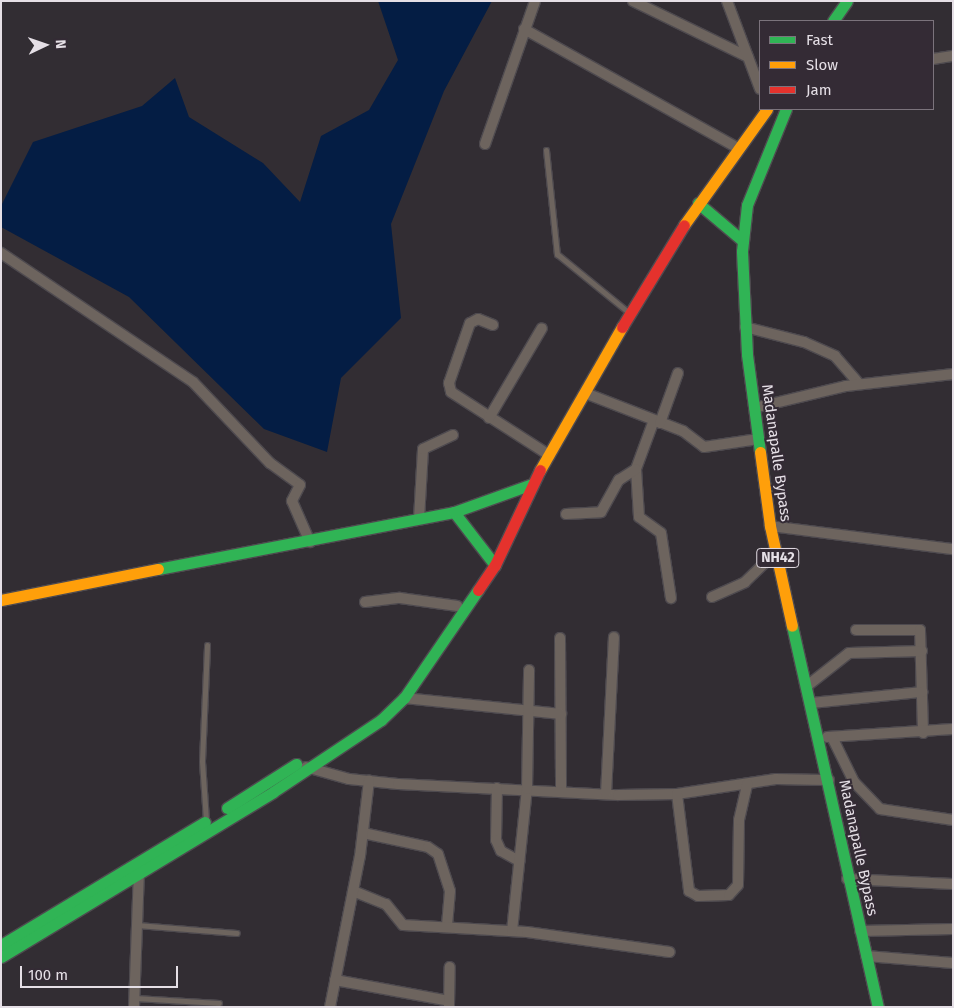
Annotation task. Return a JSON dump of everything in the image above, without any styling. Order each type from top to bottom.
[{"type":"main road","points":[[839,20],[847,1]]},
{"type":"main road","points":[[1,957],[139,876],[381,720],[404,698],[494,558],[532,484],[630,313],[698,203],[736,147],[766,110]]},
{"type":"main road","name":"Madanapalle Bypass","points":[[786,110],[747,205],[743,241],[745,327],[770,526],[829,780],[847,879],[878,1007]]},
{"type":"main road","points":[[698,203],[743,241]]},
{"type":"main road","points":[[1,600],[310,542],[454,512],[532,484]]},
{"type":"main road","points":[[454,512],[494,558]]},
{"type":"main road","points":[[1,945],[207,821],[296,764],[388,701],[494,558]]},
{"type":"street","points":[[485,144],[535,1]]},
{"type":"street","points":[[633,1],[748,57]]},
{"type":"street","points":[[727,1],[759,85]]},
{"type":"street","points":[[524,29],[736,147]]},
{"type":"street","points":[[934,59],[953,56]]},
{"type":"street","points":[[1,253],[193,382],[270,463],[300,485],[292,502],[310,542]]},
{"type":"street","points":[[492,325],[478,319],[470,323],[449,383],[454,397],[549,455]]},
{"type":"street","points":[[745,327],[835,356],[859,384]]},
{"type":"street","points":[[489,418],[542,328]]},
{"type":"street","points":[[671,598],[661,533],[639,517],[636,469],[678,372]]},
{"type":"street","points":[[754,408],[859,384],[892,384],[953,374]]},
{"type":"street","points":[[585,393],[683,431],[704,447],[758,439]]},
{"type":"street","points":[[419,519],[423,449],[453,436]]},
{"type":"street","points":[[566,514],[601,512],[619,480],[636,469]]},
{"type":"street","points":[[770,526],[953,549]]},
{"type":"street","points":[[712,597],[745,582],[776,552]]},
{"type":"street","points":[[365,602],[400,598],[457,606]]},
{"type":"street","points":[[856,630],[918,628],[922,651],[923,733]]},
{"type":"street","points":[[606,794],[614,637]]},
{"type":"street","points":[[560,638],[561,792]]},
{"type":"street","points":[[807,686],[849,653],[922,651]]},
{"type":"street","points":[[512,931],[527,789],[529,670]]},
{"type":"street","points":[[811,703],[922,692]]},
{"type":"street","points":[[404,698],[528,714],[561,714]]},
{"type":"street","points":[[819,737],[923,733],[953,729]]},
{"type":"street","points":[[832,737],[854,782],[880,808],[953,820]]},
{"type":"street","points":[[296,764],[369,781],[606,794],[678,794],[747,784],[829,780]]},
{"type":"street","points":[[330,1007],[353,891],[363,833],[369,781]]},
{"type":"street","points":[[678,794],[689,891],[698,896],[729,895],[738,885],[739,820],[747,784]]},
{"type":"street","points":[[497,788],[496,840],[502,851],[519,861]]},
{"type":"street","points":[[363,833],[428,847],[438,854],[450,891],[447,927]]},
{"type":"street","points":[[135,1002],[139,861]]},
{"type":"street","points":[[847,879],[953,884]]},
{"type":"street","points":[[353,891],[386,904],[403,925],[512,931],[670,952]]},
{"type":"street","points":[[860,931],[953,929]]},
{"type":"street","points":[[866,956],[953,963]]},
{"type":"street","points":[[335,980],[449,1004],[450,967]]},
{"type":"lane","points":[[546,150],[557,254],[630,313]]},
{"type":"lane","points":[[207,645],[202,761],[207,821]]},
{"type":"lane","points":[[137,925],[237,933]]},
{"type":"lane","points":[[135,1002],[219,1003]]},
{"type":"water","points":[[378,1],[492,1],[444,91],[391,224],[401,318],[341,378],[327,452],[264,429],[129,297],[1,227],[1,206],[33,142],[142,106],[175,78],[189,117],[263,163],[300,202],[321,136],[369,110],[398,60]]},
{"type":"traffic: fast","points":[[834,20],[847,1]]},
{"type":"traffic: fast","points":[[760,452],[747,354],[742,251],[747,205],[786,110]]},
{"type":"traffic: fast","points":[[698,203],[743,241]]},
{"type":"traffic: fast","points":[[158,569],[454,512],[532,484]]},
{"type":"traffic: fast","points":[[454,512],[495,565]]},
{"type":"traffic: fast","points":[[1,957],[273,792],[381,720],[404,698],[478,590]]},
{"type":"traffic: fast","points":[[792,626],[878,1007]]},
{"type":"traffic: fast","points":[[227,808],[296,764]]},
{"type":"traffic: fast","points":[[1,945],[205,822]]},
{"type":"traffic: slow","points":[[684,225],[766,110]]},
{"type":"traffic: slow","points":[[540,470],[622,327]]},
{"type":"traffic: slow","points":[[760,452],[770,526],[792,626]]},
{"type":"traffic: slow","points":[[1,600],[158,569]]},
{"type":"traffic: jam","points":[[622,327],[684,225]]},
{"type":"traffic: jam","points":[[478,590],[495,565],[540,470]]}]
